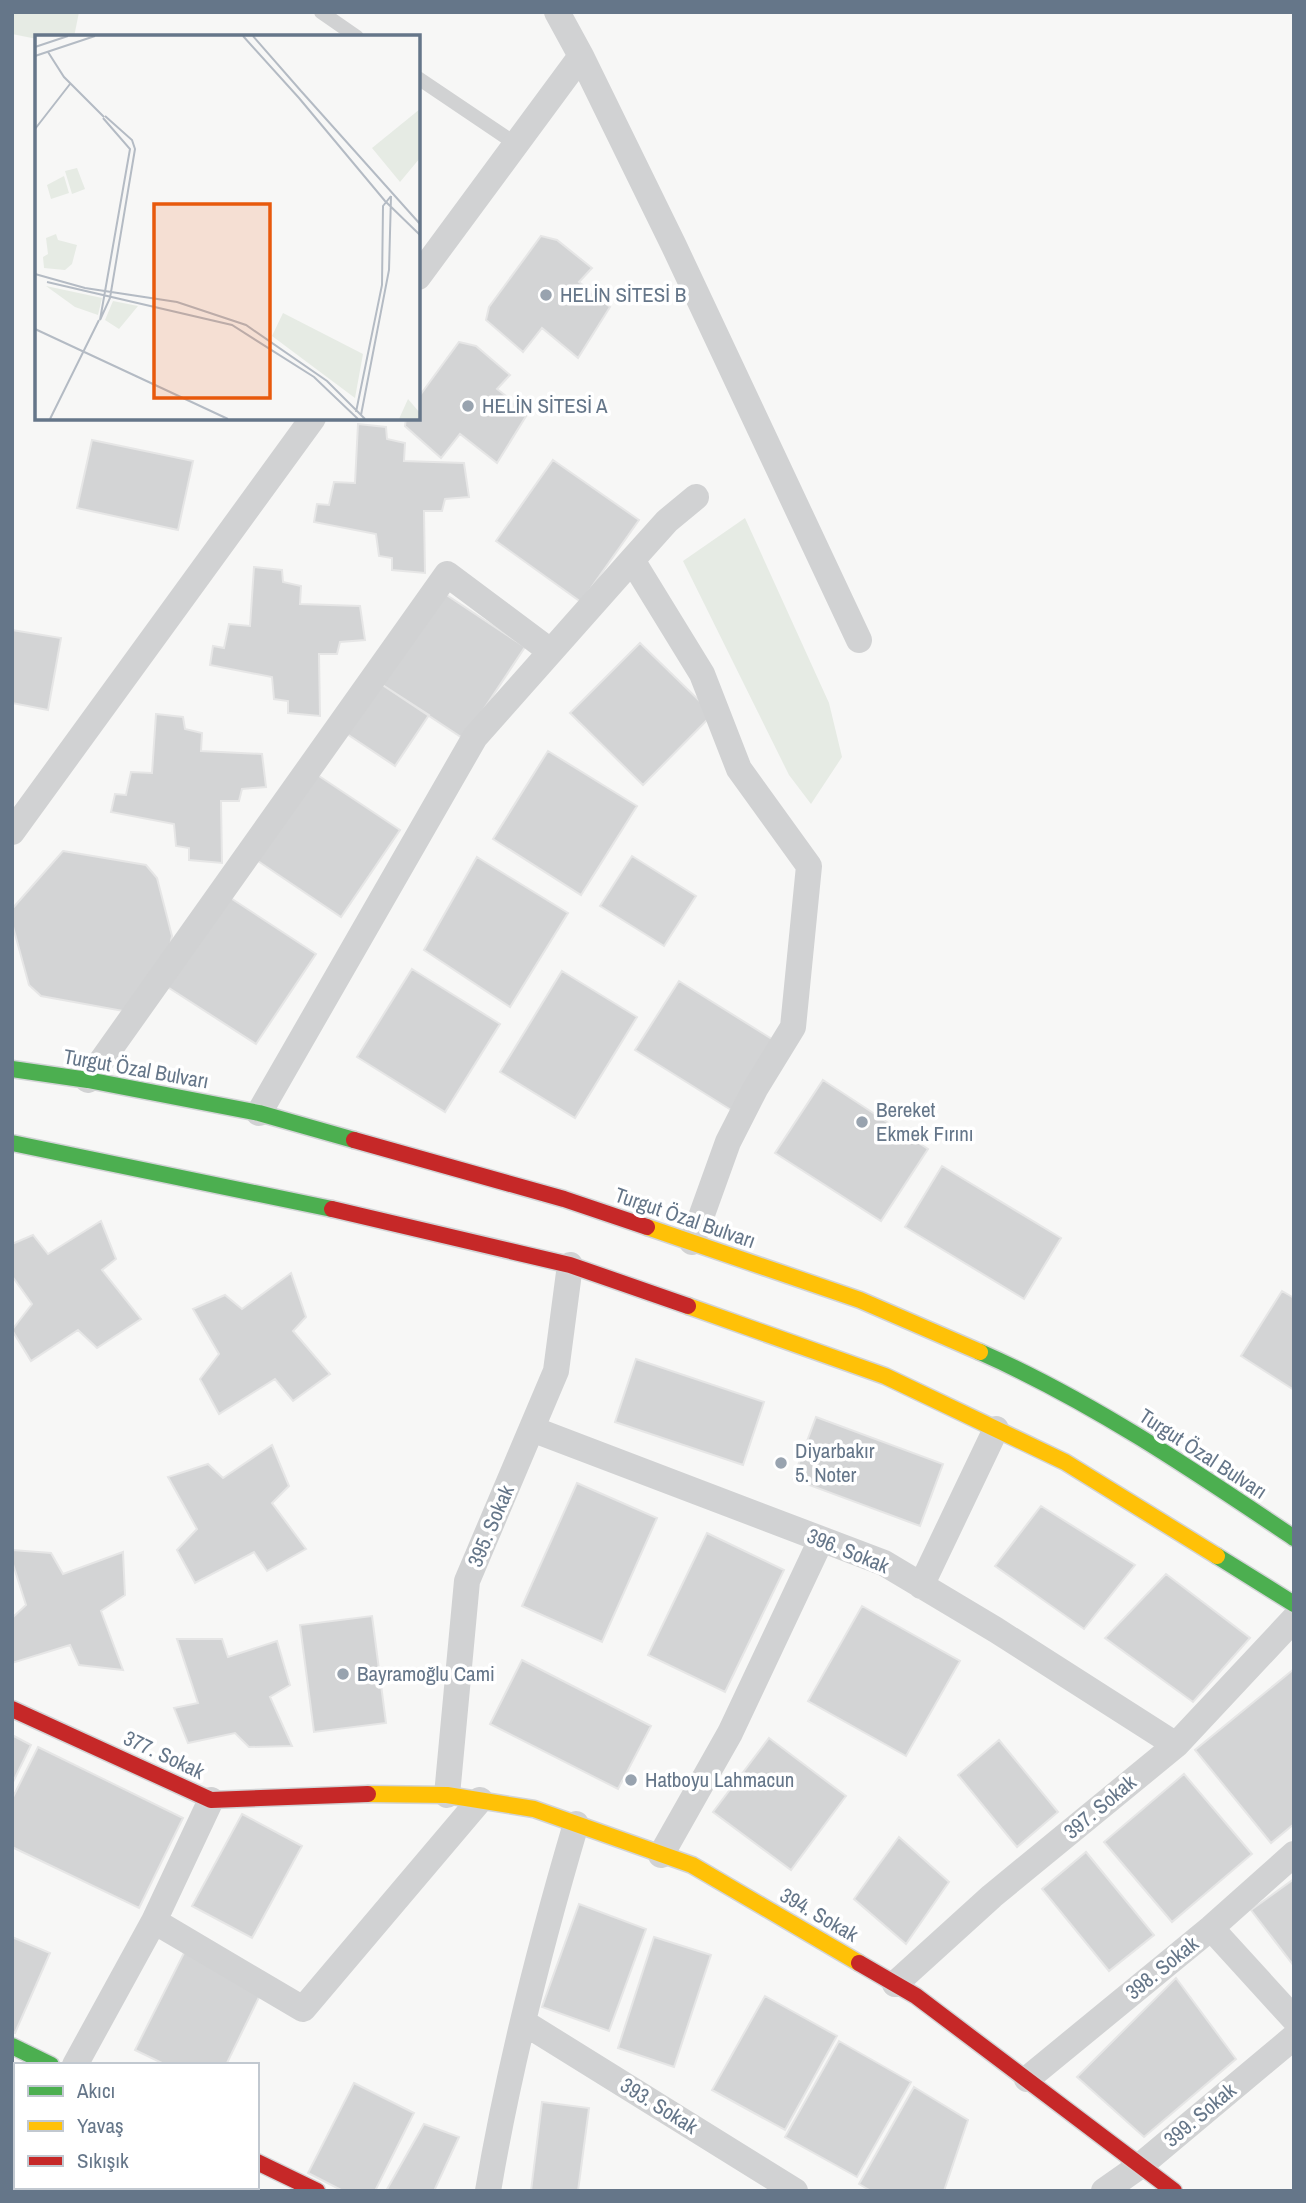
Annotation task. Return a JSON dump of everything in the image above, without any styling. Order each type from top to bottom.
[{"type":"main road","name":"Turgut Özal Bulvarı","points":[[12,1069],[88,1080],[259,1113],[564,1199],[860,1300],[1035,1376],[1184,1464],[1294,1538]]},
{"type":"main road","points":[[12,1143],[306,1203],[570,1265],[885,1376],[1065,1462],[1294,1604]]},
{"type":"main road","name":"377. Sokak","points":[[12,1709],[211,1800],[391,1793]]},
{"type":"main road","name":"394. Sokak","points":[[391,1793],[447,1795],[534,1809],[692,1865],[916,1996],[1174,2191]]},
{"type":"main road","points":[[12,2046],[47,2063]]},
{"type":"main road","points":[[259,2163],[317,2191]]},
{"type":"street","points":[[557,12],[674,246],[859,640]]},
{"type":"street","points":[[420,273],[581,56]]},
{"type":"street","points":[[12,832],[312,420]]},
{"type":"street","points":[[259,1113],[474,737],[667,522],[696,497]]},
{"type":"street","points":[[632,560],[702,674],[740,769],[809,866],[793,1027],[755,1088],[728,1142],[692,1242]]},
{"type":"street","points":[[88,1080],[447,574],[550,651]]},
{"type":"street","name":"395. Sokak","points":[[447,1795],[467,1581],[556,1371],[570,1265]]},
{"type":"street","name":"396. Sokak","points":[[532,1429],[884,1563],[996,1630],[1176,1745]]},
{"type":"street","points":[[921,1586],[996,1429]]},
{"type":"street","points":[[661,1855],[730,1734],[821,1540]]},
{"type":"street","name":"397. Sokak","points":[[895,1984],[992,1896],[1176,1745],[1294,1619]]},
{"type":"street","points":[[76,2063],[154,1921],[211,1800]]},
{"type":"street","points":[[154,1921],[303,2009],[480,1800]]},
{"type":"street","points":[[488,2191],[499,2125],[541,1939],[576,1824]]},
{"type":"street","name":"398. Sokak","points":[[1027,2079],[1211,1928],[1294,1854]]},
{"type":"street","points":[[1211,1928],[1294,2019]]},
{"type":"street","name":"393. Sokak","points":[[523,2022],[795,2191]]},
{"type":"street","name":"399. Sokak","points":[[1104,2191],[1141,2165],[1294,2037]]},
{"type":"lane","points":[[321,12],[354,35]]},
{"type":"lane","points":[[420,79],[516,144]]},
{"type":"shaded area","points":[[12,12],[79,12],[74,35],[35,35],[35,39],[12,34]]},
{"type":"shaded area","points":[[745,518],[829,703],[842,757],[811,804],[789,775],[683,561]]},
{"type":"building","name":"HELİN SİTESİ B","points":[[541,236],[557,240],[592,268],[579,282],[610,307],[578,358],[542,328],[523,352],[486,320],[489,307]]},
{"type":"building","name":"HELİN SİTESİ A","points":[[459,342],[476,346],[510,375],[497,389],[528,413],[497,463],[460,434],[441,458],[405,426],[406,420],[420,420],[420,395]]},
{"type":"building","points":[[358,424],[386,427],[387,439],[405,443],[404,461],[464,463],[469,497],[445,499],[442,511],[424,511],[425,573],[392,570],[392,558],[379,556],[376,534],[314,522],[317,504],[329,505],[334,482],[355,483]]},
{"type":"building","points":[[92,440],[193,461],[178,530],[77,508]]},
{"type":"building","points":[[553,460],[639,520],[581,602],[496,541]]},
{"type":"building","points":[[254,567],[282,570],[283,582],[301,586],[300,604],[360,606],[365,640],[340,642],[337,654],[319,654],[320,716],[288,713],[288,701],[274,699],[272,677],[210,665],[213,646],[224,648],[229,624],[250,626]]},
{"type":"building","points":[[439,590],[525,647],[464,739],[378,682]]},
{"type":"building","points":[[12,630],[61,638],[48,710],[12,703]]},
{"type":"building","points":[[640,643],[713,714],[643,785],[570,713]]},
{"type":"building","points":[[378,682],[429,715],[395,766],[344,732]]},
{"type":"building","points":[[156,714],[183,717],[185,729],[202,733],[201,751],[262,754],[266,787],[242,789],[239,801],[221,801],[222,863],[189,860],[189,848],[176,846],[174,824],[111,812],[115,794],[126,795],[131,772],[152,773]]},
{"type":"building","points":[[548,751],[637,806],[581,895],[493,839]]},
{"type":"building","points":[[310,770],[400,830],[341,917],[252,857]]},
{"type":"building","points":[[63,851],[146,865],[157,878],[172,936],[169,952],[123,1011],[41,996],[29,985],[12,923],[12,909]]},
{"type":"building","points":[[632,856],[696,896],[664,946],[600,906]]},
{"type":"building","points":[[477,857],[568,913],[510,1007],[424,950]]},
{"type":"building","points":[[226,895],[316,954],[256,1044],[166,986]]},
{"type":"building","points":[[412,969],[500,1024],[445,1112],[357,1057]]},
{"type":"building","points":[[562,971],[637,1017],[575,1118],[500,1072]]},
{"type":"building","points":[[679,981],[775,1041],[731,1110],[635,1050]]},
{"type":"building","points":[[823,1080],[928,1149],[881,1221],[775,1153]]},
{"type":"building","points":[[942,1166],[1061,1238],[1024,1299],[905,1227]]},
{"type":"building","points":[[101,1221],[116,1259],[102,1270],[141,1319],[97,1348],[78,1330],[31,1361],[12,1330],[32,1304],[12,1276],[12,1244],[33,1235],[48,1254]]},
{"type":"building","points":[[291,1273],[306,1317],[293,1331],[330,1374],[293,1401],[275,1379],[219,1414],[200,1379],[219,1354],[193,1309],[225,1295],[242,1309]]},
{"type":"building","points":[[1282,1291],[1294,1298],[1294,1390],[1241,1356]]},
{"type":"building","points":[[636,1359],[764,1402],[743,1465],[615,1422]]},
{"type":"building","points":[[816,1417],[943,1464],[920,1526],[793,1479]]},
{"type":"building","points":[[272,1445],[289,1486],[272,1503],[306,1549],[267,1571],[254,1552],[195,1583],[177,1550],[197,1529],[168,1477],[208,1464],[223,1478]]},
{"type":"building","points":[[577,1483],[657,1518],[602,1642],[522,1606]]},
{"type":"building","points":[[1041,1506],[1135,1565],[1084,1629],[995,1566]]},
{"type":"building","points":[[707,1533],[784,1570],[725,1692],[648,1655]]},
{"type":"building","points":[[12,1550],[51,1553],[63,1574],[123,1552],[125,1595],[101,1611],[123,1670],[79,1665],[70,1645],[12,1663],[12,1618],[26,1605],[12,1561]]},
{"type":"building","points":[[1166,1574],[1250,1638],[1193,1702],[1105,1638]]},
{"type":"building","points":[[862,1606],[960,1661],[906,1756],[808,1701]]},
{"type":"building","name":"Bayramoğlu Cami","points":[[372,1616],[386,1723],[314,1732],[300,1625]]},
{"type":"building","points":[[177,1639],[222,1639],[228,1657],[277,1641],[290,1685],[270,1697],[292,1746],[249,1747],[235,1733],[188,1743],[174,1708],[198,1703]]},
{"type":"building","points":[[522,1660],[651,1726],[618,1789],[490,1724]]},
{"type":"building","points":[[1294,1669],[1294,1824],[1271,1843],[1195,1750]]},
{"type":"building","points":[[12,1735],[31,1745],[12,1784]]},
{"type":"building","points":[[769,1738],[846,1796],[791,1870],[713,1812]]},
{"type":"building","points":[[999,1740],[1058,1812],[1017,1847],[958,1775]]},
{"type":"building","points":[[38,1747],[183,1818],[139,1908],[12,1847],[12,1799]]},
{"type":"building","points":[[1184,1774],[1252,1854],[1172,1922],[1104,1842]]},
{"type":"building","points":[[242,1814],[302,1846],[252,1938],[192,1906]]},
{"type":"building","points":[[899,1837],[949,1882],[906,1944],[854,1899]]},
{"type":"building","points":[[1086,1852],[1154,1935],[1109,1971],[1042,1889]]},
{"type":"building","points":[[1294,1879],[1294,1966],[1251,1910]]},
{"type":"building","points":[[579,1904],[646,1929],[609,2031],[542,2007]]},
{"type":"building","points":[[12,1937],[50,1953],[15,2033],[12,2032]]},
{"type":"building","points":[[654,1937],[711,1955],[674,2067],[618,2048]]},
{"type":"building","points":[[185,1951],[263,1989],[227,2063],[162,2063],[135,2050]]},
{"type":"building","points":[[1176,1978],[1236,2059],[1144,2137],[1077,2077]]},
{"type":"building","points":[[765,1996],[837,2036],[785,2130],[712,2090]]},
{"type":"building","points":[[839,2041],[911,2082],[857,2177],[785,2137]]},
{"type":"building","points":[[354,2083],[414,2113],[375,2191],[343,2191],[308,2173]]},
{"type":"building","points":[[914,2087],[968,2120],[944,2191],[871,2191],[859,2184]]},
{"type":"building","points":[[542,2102],[589,2108],[578,2191],[531,2191]]},
{"type":"building","points":[[424,2124],[459,2137],[434,2191],[386,2191]]},
{"type":"building","points":[[83,2189],[87,2191],[46,2191]]},
{"type":"traffic: fast","points":[[12,1069],[88,1080],[259,1113],[354,1140]]},
{"type":"traffic: fast","points":[[12,1143],[332,1209]]},
{"type":"traffic: fast","points":[[980,1352],[1102,1414],[1294,1538]]},
{"type":"traffic: fast","points":[[1217,1556],[1294,1604]]},
{"type":"traffic: fast","points":[[12,2046],[47,2063]]},
{"type":"traffic: slow","points":[[647,1227],[860,1300],[980,1352]]},
{"type":"traffic: slow","points":[[688,1306],[885,1376],[1065,1462],[1217,1556]]},
{"type":"traffic: slow","points":[[368,1794],[447,1795],[534,1809],[692,1865],[859,1963]]},
{"type":"traffic: slow","points":[[222,2189],[225,2191]]},
{"type":"traffic: jam","points":[[354,1140],[564,1199],[647,1227]]},
{"type":"traffic: jam","points":[[332,1209],[570,1265],[688,1306]]},
{"type":"traffic: jam","points":[[12,1709],[211,1800],[368,1794]]},
{"type":"traffic: jam","points":[[859,1963],[916,1996],[1174,2191]]},
{"type":"traffic: jam","points":[[259,2163],[317,2191]]},
{"type":"place","name":"HELİN SİTESİ B","points":[[546,295]]},
{"type":"place","name":"HELİN SİTESİ A","points":[[468,406]]},
{"type":"place","name":"Bereket Ekmek Fırını","points":[[862,1122]]},
{"type":"place","name":"Diyarbakır 5. Noter","points":[[781,1463]]},
{"type":"place","name":"Bayramoğlu Cami","points":[[343,1674]]},
{"type":"place","name":"Hatboyu Lahmacun","points":[[631,1780]]}]
